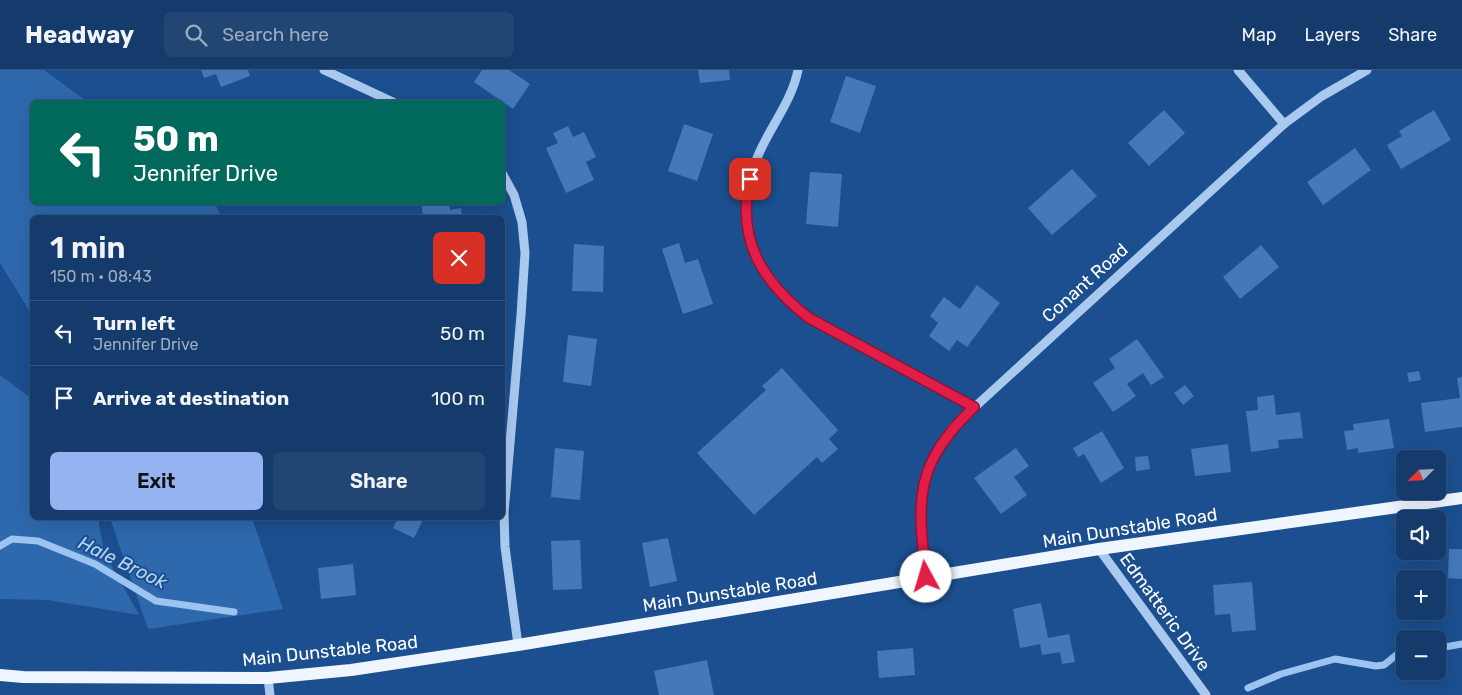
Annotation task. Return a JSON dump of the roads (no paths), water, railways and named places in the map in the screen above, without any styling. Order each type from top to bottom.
[{"type":"main road","name":"Main Dunstable Road","points":[[0,674],[23,677],[268,678],[351,670],[518,645],[1099,549],[1462,498]]},
{"type":"street","points":[[324,70],[389,100]]},
{"type":"street","points":[[798,70],[753,166],[747,191],[745,211],[755,256],[767,278],[787,301],[809,318],[974,407]]},
{"type":"street","points":[[1238,70],[1284,124]]},
{"type":"street","name":"Conant Road","points":[[926,577],[920,525],[921,499],[926,475],[937,449],[953,427],[1284,124],[1322,96],[1367,70]]},
{"type":"street","points":[[505,178],[514,195],[519,213],[525,252],[505,501]]},
{"type":"street","points":[[504,520],[505,546],[518,645]]},
{"type":"street","name":"Edmatteric Drive","points":[[1099,549],[1206,695]]},
{"type":"street","points":[[268,678],[270,695]]},
{"type":"waterway","name":"Hale Brook","points":[[0,546],[12,539],[38,541],[95,564],[156,601],[234,612]]},
{"type":"waterway","name":"Hale Brook","points":[[1446,647],[1462,644]]},
{"type":"waterway","name":"Hale Brook","points":[[1248,688],[1281,674],[1335,659],[1376,666],[1384,665],[1396,655]]}]
